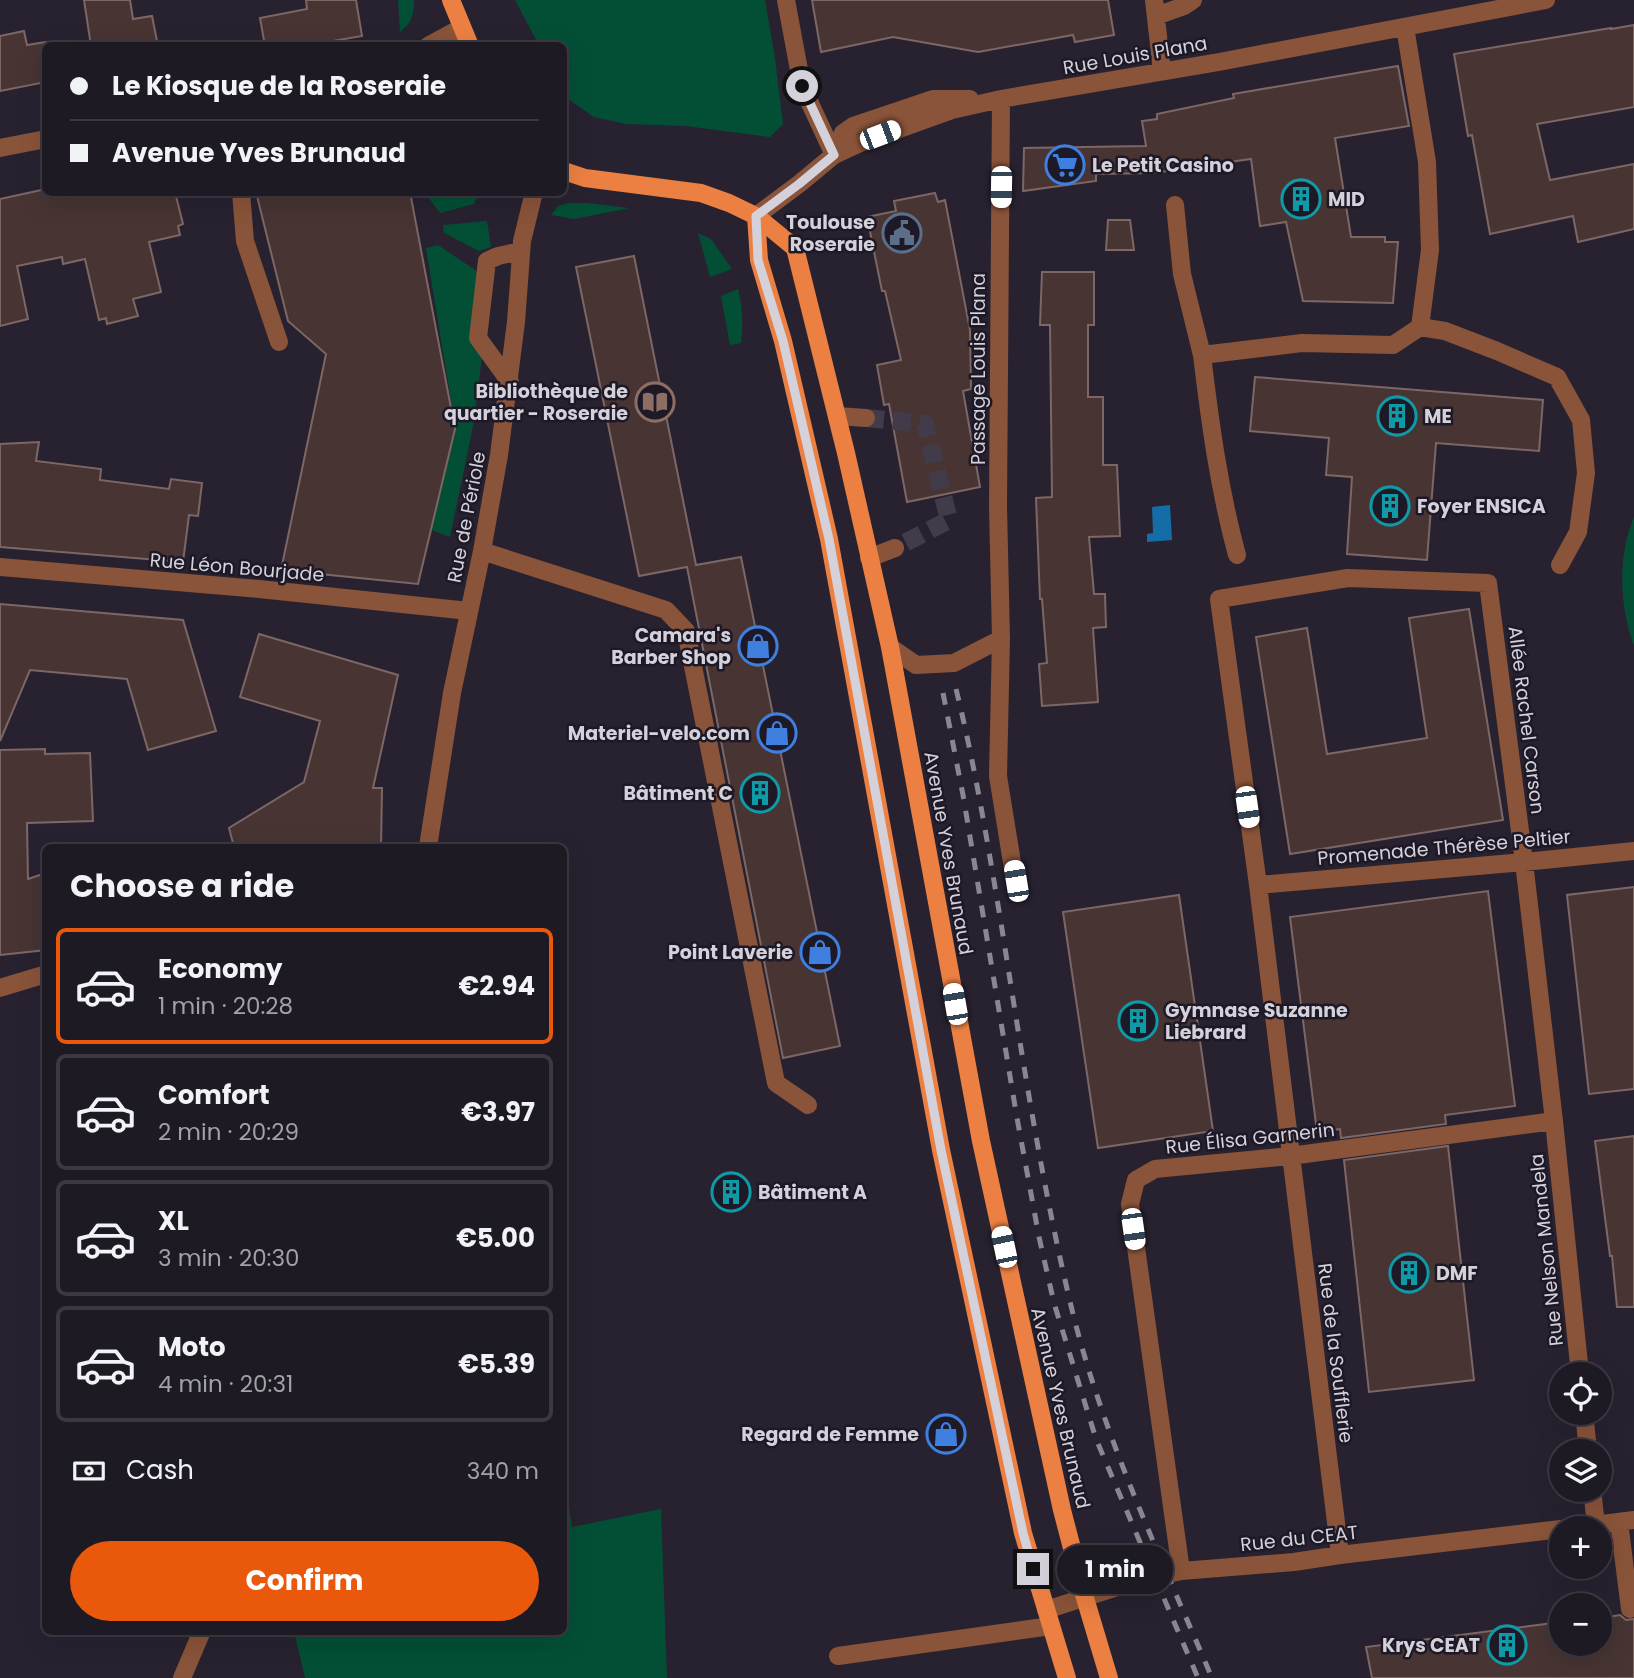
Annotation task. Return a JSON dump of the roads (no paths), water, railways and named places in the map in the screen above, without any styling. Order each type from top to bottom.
[{"type":"main road","points":[[451,0],[468,42]]},
{"type":"main road","name":"Avenue Yves Brunaud","points":[[567,172],[585,178],[701,193],[756,216],[795,248],[890,647],[981,1141],[1062,1510],[1109,1678]]},
{"type":"main road","points":[[756,216],[758,260],[783,341],[829,539],[941,1150],[1023,1533],[1067,1678]]},
{"type":"street","points":[[786,0],[802,86],[834,155]]},
{"type":"street","points":[[1162,71],[1155,8],[1184,6],[1193,0]]},
{"type":"street","name":"Rue Louis Plana","points":[[756,216],[834,155],[952,110],[1546,0]]},
{"type":"street","points":[[1405,27],[1427,162],[1430,250],[1420,327]]},
{"type":"street","points":[[435,42],[461,28]]},
{"type":"street","name":"Passage Louis Plana","points":[[1001,99],[998,492],[1001,639],[998,776],[1016,881]]},
{"type":"street","points":[[0,148],[42,140]]},
{"type":"street","points":[[241,196],[245,241],[279,342]]},
{"type":"street","name":"Rue de Périole","points":[[428,844],[452,693],[499,455],[516,322],[523,231],[533,196]]},
{"type":"street","points":[[1175,205],[1182,274],[1202,355],[1210,424],[1226,513],[1237,555]]},
{"type":"street","points":[[509,382],[478,338],[487,261],[521,251]]},
{"type":"street","points":[[1202,355],[1302,344],[1393,345],[1420,327],[1445,331],[1556,377],[1581,420],[1586,473],[1578,532],[1560,565]]},
{"type":"street","points":[[837,416],[866,418]]},
{"type":"street","points":[[869,558],[895,548]]},
{"type":"street","points":[[482,551],[666,610],[686,631],[776,1083],[808,1105]]},
{"type":"street","name":"Rue Léon Bourjade","points":[[0,567],[259,589],[469,611]]},
{"type":"street","name":"Rue de la Soufflerie","points":[[1340,1555],[1258,885],[1219,599],[1348,578],[1488,583]]},
{"type":"street","name":"Allée Rachel Carson","points":[[1488,583],[1554,1121]]},
{"type":"street","points":[[890,647],[916,665],[954,663],[1001,639]]},
{"type":"street","name":"Promenade Thérèse Peltier","points":[[1258,885],[1634,851]]},
{"type":"street","points":[[0,988],[42,975]]},
{"type":"street","name":"Rue Élisa Garnerin","points":[[1181,1571],[1130,1204],[1136,1181],[1155,1169],[1290,1156],[1554,1121]]},
{"type":"street","name":"Rue Nelson Mandela","points":[[1554,1121],[1579,1362]]},
{"type":"street","points":[[1626,1521],[1630,1609]]},
{"type":"street","name":"Rue du CEAT","points":[[838,1656],[1048,1618],[1085,1598],[1133,1582],[1181,1571],[1293,1562],[1549,1530]]},
{"type":"street","points":[[182,1678],[200,1635]]},
{"type":"water","points":[[1170,505],[1172,540],[1147,542],[1147,534],[1153,533],[1152,507]]},
{"type":"tunnel","points":[[866,418],[925,424],[949,520],[895,548]]},
{"type":"railway","points":[[956,689],[986,835],[1042,1171],[1074,1318],[1087,1365],[1119,1456],[1212,1678]]},
{"type":"railway","points":[[943,693],[963,795],[1017,1118],[1054,1303],[1096,1439],[1198,1678]]},
{"type":"place","name":"Le Petit Casino","points":[[1065,165]]},
{"type":"place","name":"MID","points":[[1301,199]]},
{"type":"place","name":"Toulouse Roseraie","points":[[902,233]]},
{"type":"place","name":"Bibliothèque de quartier - Roseraie","points":[[655,402]]},
{"type":"place","name":"ME","points":[[1397,416]]},
{"type":"place","name":"Foyer ENSICA","points":[[1390,506]]},
{"type":"place","name":"Camara's Barber Shop","points":[[758,646]]},
{"type":"place","name":"Materiel-velo.com","points":[[777,733]]},
{"type":"place","name":"Bâtiment C","points":[[760,793]]},
{"type":"place","name":"Point Laverie","points":[[820,952]]},
{"type":"place","name":"Gymnase Suzanne Liebrard","points":[[1138,1021]]},
{"type":"place","name":"Bâtiment A","points":[[731,1192]]},
{"type":"place","name":"DMF","points":[[1409,1273]]},
{"type":"place","name":"Regard de Femme","points":[[946,1434]]},
{"type":"place","name":"Krys CEAT","points":[[1507,1645]]}]
